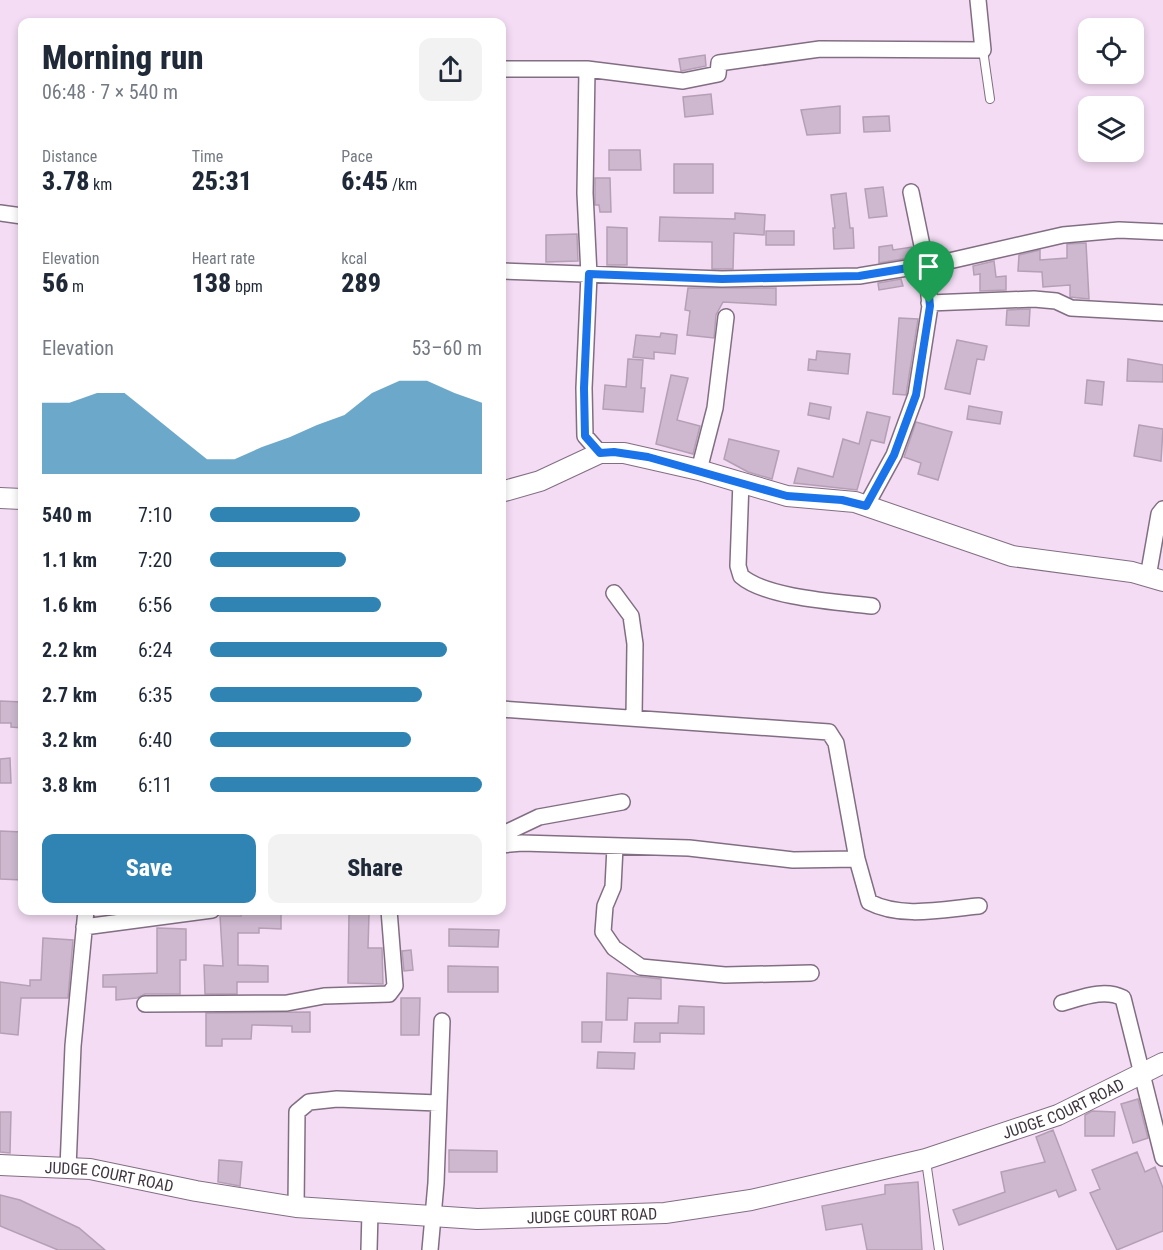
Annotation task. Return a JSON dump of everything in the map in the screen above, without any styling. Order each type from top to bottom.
[{"type":"street","points":[[506,69],[587,69],[682,81],[718,74],[719,63],[820,49],[983,50],[978,0]]},
{"type":"street","points":[[587,69],[585,193],[589,274],[584,388],[585,436],[600,453]]},
{"type":"street","points":[[866,506],[894,455],[916,395],[929,303],[926,265],[910,192]]},
{"type":"street","points":[[0,213],[18,215]]},
{"type":"street","points":[[506,271],[722,279],[859,276],[926,265],[1063,235],[1119,230],[1163,232]]},
{"type":"street","points":[[929,303],[1034,299],[1056,301],[1071,308],[1163,313]]},
{"type":"street","points":[[699,470],[715,408],[726,317]]},
{"type":"street","points":[[506,491],[540,481],[600,453],[624,453],[741,481],[787,496],[842,500],[866,506],[1012,556],[1132,572],[1156,579],[1159,514],[1163,508]]},
{"type":"street","points":[[741,481],[738,567],[741,576],[773,590],[807,599],[872,606]]},
{"type":"street","points":[[0,498],[18,499]]},
{"type":"street","points":[[614,593],[631,616],[635,644],[634,717]]},
{"type":"street","points":[[506,710],[634,717],[829,732],[836,743],[857,859],[869,902],[876,906],[915,912],[979,906]]},
{"type":"street","points":[[506,833],[540,817],[622,802]]},
{"type":"street","points":[[506,845],[522,843],[689,848],[793,860],[857,859]]},
{"type":"street","points":[[615,847],[613,887],[605,906],[603,932],[614,948],[641,967],[725,975],[812,973]]},
{"type":"street","points":[[68,1168],[73,1046],[85,915]]},
{"type":"street","points":[[84,927],[174,915]]},
{"type":"street","points":[[145,1004],[287,1003],[324,996],[389,994],[395,986],[389,915]]},
{"type":"street","points":[[1062,1003],[1101,994],[1114,994],[1123,999],[1163,1158]]},
{"type":"street","points":[[430,1250],[442,1021]]},
{"type":"street","name":"JUDGE COURT ROAD","points":[[0,1165],[90,1169],[196,1191],[296,1207],[477,1219],[665,1213],[751,1200],[926,1159],[1058,1114],[1163,1063]]},
{"type":"street","points":[[296,1207],[297,1112],[309,1102],[337,1099],[438,1103]]},
{"type":"street","points":[[369,1250],[370,1212]]},
{"type":"lane","points":[[983,50],[990,99]]},
{"type":"lane","points":[[926,1159],[939,1250]]},
{"type":"building","points":[[705,55],[706,66],[681,71],[679,59]]},
{"type":"building","points":[[711,94],[713,114],[685,117],[683,97]]},
{"type":"building","points":[[840,106],[840,133],[807,135],[801,110]]},
{"type":"building","points":[[889,116],[890,131],[864,132],[863,117]]},
{"type":"building","points":[[609,150],[640,150],[641,170],[609,170]]},
{"type":"building","points":[[674,164],[713,164],[713,193],[674,193]]},
{"type":"building","points":[[595,178],[610,178],[611,212],[600,212],[599,205],[595,205]]},
{"type":"building","points":[[883,187],[887,216],[869,218],[865,189]]},
{"type":"building","points":[[846,193],[850,228],[853,228],[854,248],[834,249],[833,228],[835,228],[831,195]]},
{"type":"building","points":[[735,213],[765,215],[764,235],[734,233],[733,269],[712,269],[712,242],[659,241],[660,217],[735,219]]},
{"type":"building","points":[[607,227],[627,228],[627,265],[607,265]]},
{"type":"building","points":[[766,231],[794,231],[794,245],[766,245]]},
{"type":"building","points":[[577,234],[578,261],[546,262],[546,235]]},
{"type":"building","points":[[1086,243],[1089,299],[1070,297],[1070,285],[1043,287],[1042,272],[1018,271],[1019,255],[1040,250],[1040,260],[1067,258],[1067,244]]},
{"type":"building","points":[[892,245],[893,250],[912,247],[914,257],[879,263],[879,247]]},
{"type":"building","points":[[994,261],[996,277],[1006,276],[1006,290],[980,291],[980,274],[974,275],[973,266]]},
{"type":"building","points":[[901,279],[903,286],[879,290],[878,283]]},
{"type":"building","points":[[688,288],[776,288],[776,305],[723,302],[716,315],[714,338],[687,335],[690,311],[685,310]]},
{"type":"building","points":[[1030,309],[1029,326],[1006,325],[1007,310]]},
{"type":"building","points":[[899,318],[918,319],[906,395],[893,394]]},
{"type":"building","points":[[661,333],[677,335],[675,354],[654,352],[654,359],[633,357],[636,335],[660,337]]},
{"type":"building","points":[[957,340],[987,346],[984,360],[977,359],[970,394],[945,389]]},
{"type":"building","points":[[817,351],[850,354],[848,374],[808,370],[809,359],[816,360]]},
{"type":"building","points":[[628,359],[643,360],[641,388],[645,388],[643,412],[603,409],[605,385],[626,387]]},
{"type":"building","points":[[1128,359],[1163,365],[1163,382],[1127,381]]},
{"type":"building","points":[[671,375],[688,378],[677,420],[700,426],[693,454],[656,444]]},
{"type":"building","points":[[1087,380],[1104,382],[1102,405],[1085,403]]},
{"type":"building","points":[[810,403],[831,407],[829,419],[808,415]]},
{"type":"building","points":[[969,406],[1002,412],[1000,424],[967,419]]},
{"type":"building","points":[[867,412],[890,417],[884,443],[871,440],[857,490],[794,483],[798,468],[833,477],[843,439],[859,444]]},
{"type":"building","points":[[916,422],[952,432],[938,480],[918,474],[921,463],[904,457]]},
{"type":"building","points":[[1139,425],[1163,429],[1161,461],[1134,456]]},
{"type":"building","points":[[729,439],[779,451],[772,479],[748,472],[724,459]]},
{"type":"building","points":[[0,701],[18,702],[18,728],[11,727],[11,723],[0,723]]},
{"type":"building","points":[[10,758],[11,783],[0,783],[0,759]]},
{"type":"building","points":[[0,831],[18,832],[18,880],[0,879]]},
{"type":"building","points":[[281,915],[281,929],[259,928],[259,933],[238,933],[238,965],[268,966],[268,982],[237,982],[237,994],[205,994],[204,965],[223,966],[220,916]]},
{"type":"building","points":[[349,915],[369,915],[368,948],[382,948],[383,984],[348,983]]},
{"type":"building","points":[[157,928],[186,929],[186,960],[180,960],[180,994],[145,994],[137,998],[116,1000],[116,987],[103,987],[103,975],[157,973]]},
{"type":"building","points":[[449,929],[499,930],[498,947],[449,946]]},
{"type":"building","points":[[43,938],[73,940],[68,998],[21,998],[18,1035],[0,1033],[0,982],[30,986],[30,980],[41,980]]},
{"type":"building","points":[[411,950],[413,970],[404,971],[402,951]]},
{"type":"building","points":[[448,966],[498,967],[498,992],[448,992]]},
{"type":"building","points":[[607,973],[661,979],[661,999],[628,998],[627,1020],[606,1020]]},
{"type":"building","points":[[401,998],[420,998],[419,1035],[401,1035]]},
{"type":"building","points":[[679,1006],[704,1007],[704,1034],[660,1033],[660,1042],[634,1042],[635,1023],[678,1023]]},
{"type":"building","points":[[310,1012],[310,1032],[292,1032],[292,1026],[252,1025],[251,1039],[222,1039],[222,1046],[206,1046],[206,1013]]},
{"type":"building","points":[[582,1022],[602,1022],[601,1042],[582,1042]]},
{"type":"building","points":[[598,1052],[635,1053],[634,1069],[597,1068]]},
{"type":"building","points":[[1138,1099],[1148,1138],[1133,1143],[1121,1104]]},
{"type":"building","points":[[1092,1111],[1115,1112],[1114,1136],[1085,1136],[1085,1115]]},
{"type":"building","points":[[0,1112],[11,1112],[10,1153],[0,1152]]},
{"type":"building","points":[[1053,1130],[1076,1190],[1059,1197],[1056,1190],[959,1225],[953,1210],[1005,1192],[1001,1172],[1045,1162],[1036,1137]]},
{"type":"building","points":[[449,1150],[497,1151],[497,1172],[449,1172]]},
{"type":"building","points":[[1137,1152],[1145,1172],[1155,1167],[1163,1188],[1163,1231],[1117,1250],[1090,1193],[1100,1189],[1092,1170]]},
{"type":"building","points":[[219,1160],[242,1162],[240,1186],[218,1182]]},
{"type":"building","points":[[918,1182],[922,1250],[867,1250],[862,1224],[826,1230],[822,1206],[885,1194],[885,1185]]},
{"type":"building","points":[[0,1195],[20,1200],[79,1228],[105,1250],[58,1250],[0,1226]]},
{"type":"route","points":[[926,265],[929,303],[916,395],[894,455],[866,506],[842,500],[787,496],[741,481],[648,457],[614,452],[600,453],[585,436],[584,388],[589,274],[722,279],[859,276],[926,265]]}]
